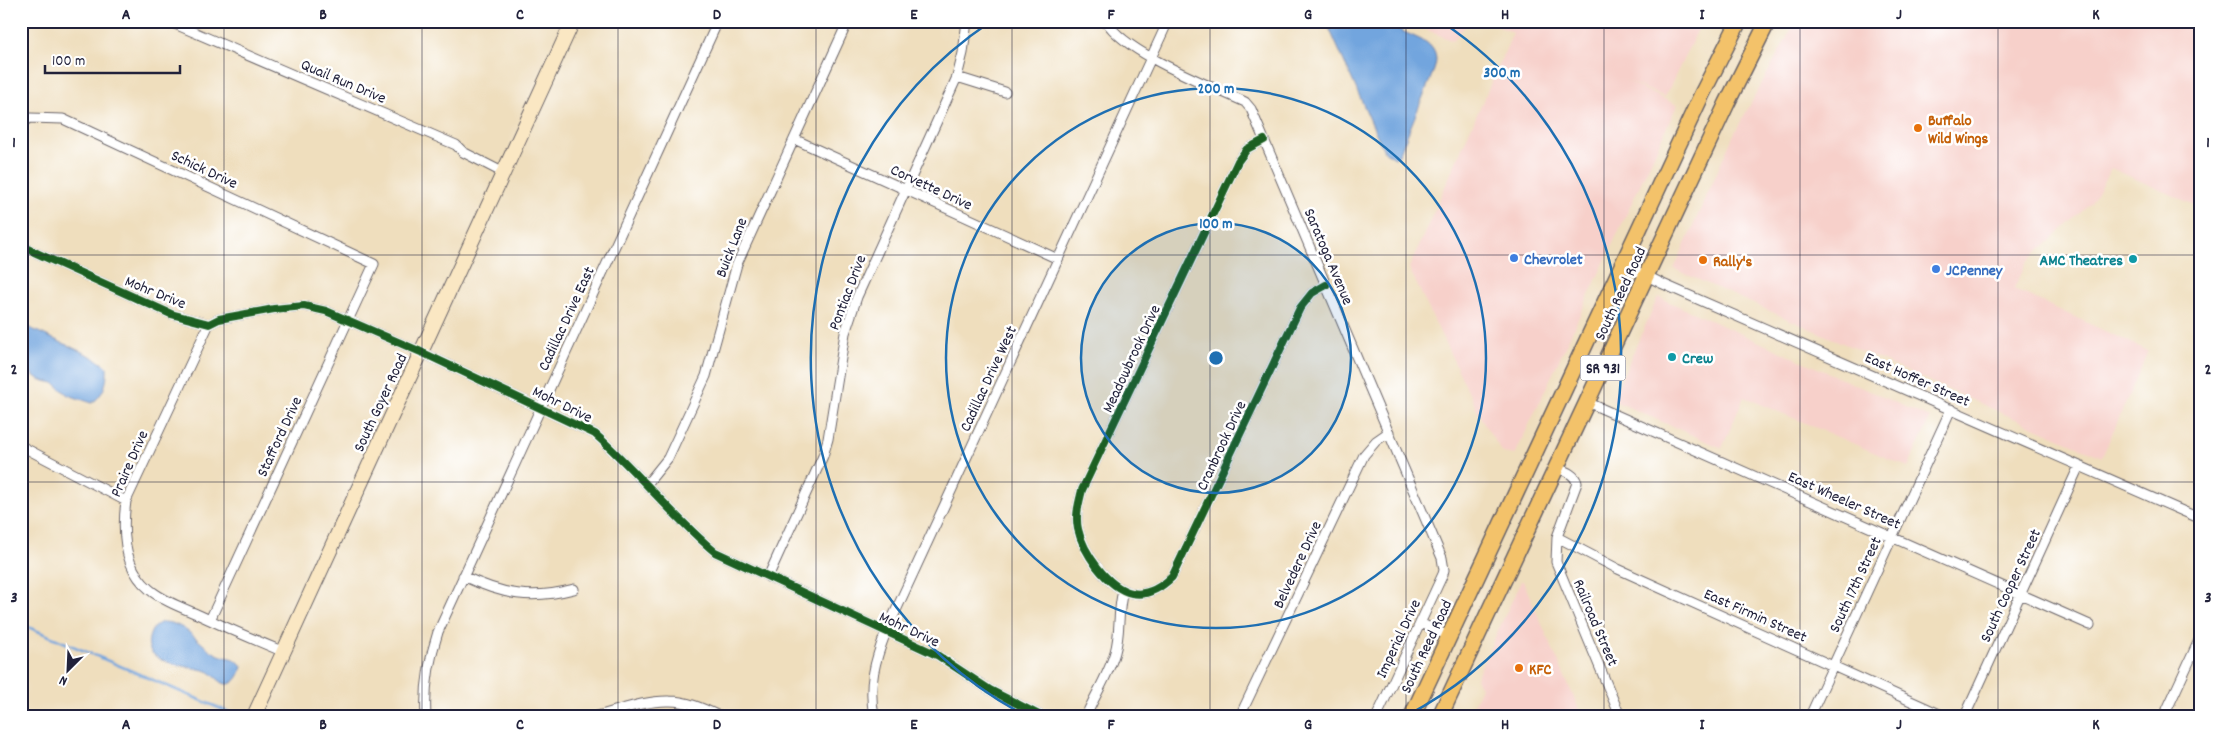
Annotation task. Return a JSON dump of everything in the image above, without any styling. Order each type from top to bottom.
[{"type":"main road","name":"South Reed Road","points":[[1412,716],[1697,103],[1739,21]]},
{"type":"main road","name":"South Reed Road","points":[[1440,716],[1727,103],[1768,21]]},
{"type":"street","name":"Quail Run Drive","points":[[168,21],[456,145],[463,152],[504,173]]},
{"type":"street","name":"South Goyer Road","points":[[254,716],[573,21]]},
{"type":"street","name":"Cadillac Drive East","points":[[426,716],[425,699],[429,661],[438,632],[718,21]]},
{"type":"street","name":"Buick Lane","points":[[647,484],[668,458],[706,376],[737,264],[848,21]]},
{"type":"street","name":"Pontiac Drive","points":[[768,578],[823,456],[828,439],[845,333],[857,297],[957,77],[963,53],[966,21]]},
{"type":"street","name":"Saratoga Avenue","points":[[1106,21],[1130,44],[1151,57],[1245,102],[1251,109],[1442,558],[1443,574]]},
{"type":"street","name":"Cadillac Drive West","points":[[874,716],[870,692],[875,659],[886,632],[1168,21]]},
{"type":"street","points":[[957,77],[1005,92]]},
{"type":"street","name":"Schick Drive","points":[[21,124],[30,118],[63,119],[374,264]]},
{"type":"street","name":"Corvette Drive","points":[[794,139],[1058,259]]},
{"type":"street","name":"Meadowbrook Drive","points":[[1123,591],[1108,581],[1088,554],[1082,540],[1078,528],[1077,510],[1082,490],[1238,161],[1247,149],[1264,140]]},
{"type":"street","name":"Mohr Drive","points":[[21,246],[172,314],[210,324],[220,320],[274,309],[304,306],[326,311],[541,407],[595,434],[618,454],[694,535],[715,552],[937,655],[990,690],[1041,716]]},
{"type":"street","name":"Stafford Drive","points":[[210,620],[374,264]]},
{"type":"street","name":"East Hoffer Street","points":[[1623,264],[1646,276],[2201,519]]},
{"type":"street","name":"Cranbrook Drive","points":[[1123,591],[1130,593],[1152,591],[1172,577],[1300,308],[1312,293],[1326,285]]},
{"type":"street","name":"Praire Drive","points":[[210,324],[126,500],[123,524],[125,546],[134,570],[148,588],[170,602],[284,652]]},
{"type":"street","name":"East Wheeler Street","points":[[1587,402],[2090,625]]},
{"type":"street","name":"South 17th Street","points":[[1810,716],[1951,410]]},
{"type":"street","name":"Belvedere Drive","points":[[1240,716],[1364,455],[1376,441],[1388,432]]},
{"type":"street","points":[[21,446],[126,500]]},
{"type":"street","name":"South Cooper Street","points":[[1965,716],[2079,466]]},
{"type":"street","name":"Railroad Street","points":[[1557,468],[1571,475],[1576,479],[1577,483],[1557,537],[1556,562],[1620,716]]},
{"type":"street","name":"East Firmin Street","points":[[1557,537],[1618,569],[1834,664],[1944,716]]},
{"type":"street","name":"Imperial Drive","points":[[1377,716],[1443,574]]},
{"type":"street","points":[[463,576],[496,590],[522,596],[549,595],[574,589]]},
{"type":"street","points":[[1086,716],[1115,652],[1119,630],[1118,608],[1123,591]]},
{"type":"street","points":[[1420,623],[1449,636]]},
{"type":"street","points":[[2164,716],[2201,636]]},
{"type":"street","points":[[598,716],[656,701],[672,700],[699,707],[719,716]]},
{"type":"shaded area","points":[[1406,21],[1469,21],[1453,41]]},
{"type":"shaded area","points":[[1486,21],[1702,21],[1665,97],[1624,80],[1677,105],[1515,455],[1503,453],[1484,424],[1409,268],[1513,33]]},
{"type":"shaded area","points":[[1796,21],[2201,21],[2201,208],[2111,168],[2091,203],[2027,262],[2014,289],[2148,351],[2102,457],[1674,269],[1734,134]]},
{"type":"shaded area","points":[[1658,297],[1930,418],[1908,467],[1744,397],[1722,448],[1612,400]]},
{"type":"shaded area","points":[[1521,581],[1523,581],[1582,716],[1468,716],[1481,688],[1476,678]]},
{"type":"water","points":[[1326,21],[1380,21],[1426,42],[1434,51],[1436,62],[1434,70],[1399,155],[1395,158],[1384,151]]},
{"type":"water","points":[[21,324],[93,357],[107,367],[107,377],[100,396],[92,403],[68,395],[54,383],[40,380],[33,375],[21,360]]},
{"type":"water","points":[[163,622],[179,626],[210,650],[237,661],[242,666],[240,674],[232,683],[226,684],[207,671],[160,659],[153,654],[149,647],[149,638],[152,630]]},
{"type":"waterway","points":[[21,624],[238,716]]},
{"type":"cycle path","points":[[1264,140],[1247,149],[1238,161],[1082,490],[1077,519],[1081,539],[1097,567],[1114,584],[1123,590],[1141,594],[1161,586],[1172,577],[1300,308],[1312,293],[1326,285]]},
{"type":"cycle path","points":[[21,246],[171,314],[209,324],[219,319],[274,309],[304,306],[326,311],[421,352],[595,434],[684,524],[715,552],[937,655],[990,690],[1041,716]]},
{"type":"place","name":"Buffalo Wild Wings","points":[[1918,128]]},
{"type":"place","name":"Chevrolet","points":[[1514,258]]},
{"type":"place","name":"AMC Theatres","points":[[2133,259]]},
{"type":"place","name":"Rally's","points":[[1703,260]]},
{"type":"place","name":"JCPenney","points":[[1936,269]]},
{"type":"place","name":"Crew","points":[[1672,357]]},
{"type":"place","name":"KFC","points":[[1519,668]]}]
